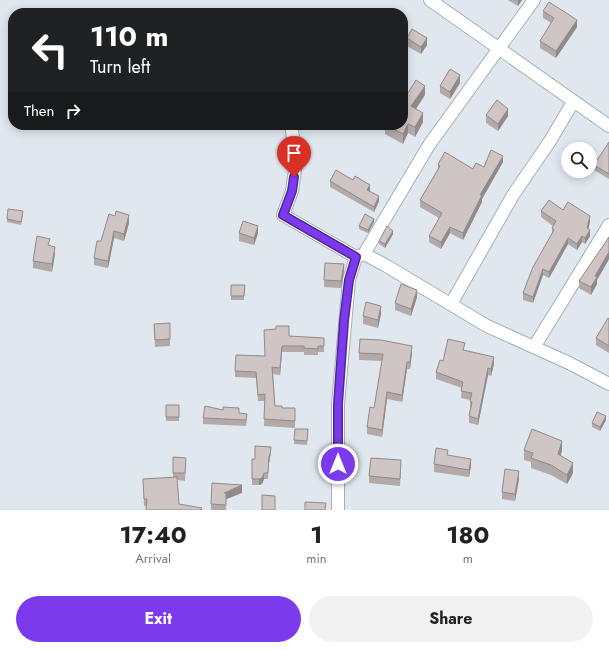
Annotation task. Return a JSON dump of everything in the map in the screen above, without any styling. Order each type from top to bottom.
[{"type":"street","points":[[430,0],[609,126]]},
{"type":"street","points":[[338,510],[338,404],[349,280],[360,256],[430,145],[534,0]]},
{"type":"street","points":[[451,304],[513,195],[550,141],[573,102]]},
{"type":"street","points":[[292,130],[296,163],[292,191],[283,215],[360,256],[385,264],[487,326],[534,347],[609,384]]},
{"type":"street","points":[[534,347],[609,225]]},
{"type":"building","points":[[549,2],[577,20],[556,51],[540,41],[554,18],[543,11]]},
{"type":"building","points":[[412,29],[427,38],[421,47],[408,39]]},
{"type":"building","points":[[450,69],[460,75],[450,92],[440,86]]},
{"type":"building","points":[[416,80],[425,86],[411,106],[423,113],[415,127],[408,124],[408,93]]},
{"type":"building","points":[[497,100],[508,109],[498,124],[486,115]]},
{"type":"building","points":[[395,130],[405,130],[403,134]]},
{"type":"building","points":[[609,142],[609,174],[597,167],[597,160]]},
{"type":"building","points":[[491,150],[503,156],[480,195],[482,195],[463,233],[450,227],[441,242],[429,236],[442,213],[420,200],[440,166],[438,164],[445,152],[473,169],[476,163],[484,167]]},
{"type":"building","points":[[336,170],[353,180],[355,176],[370,185],[367,190],[379,196],[374,207],[330,181]]},
{"type":"building","points":[[549,200],[563,210],[568,202],[590,216],[587,228],[590,230],[585,238],[582,236],[577,244],[568,238],[549,272],[543,269],[533,297],[523,293],[533,267],[554,230],[552,228],[556,221],[541,211]]},
{"type":"building","points":[[8,209],[23,211],[21,222],[7,219]]},
{"type":"building","points":[[116,211],[129,215],[124,234],[114,231],[108,261],[94,258],[97,241],[101,241],[109,214],[115,216]]},
{"type":"building","points":[[365,214],[374,219],[368,230],[359,226]]},
{"type":"building","points":[[243,221],[258,226],[254,238],[239,233]]},
{"type":"building","points":[[387,226],[393,231],[385,244],[379,241]]},
{"type":"building","points":[[37,236],[50,239],[48,245],[55,247],[52,264],[33,261]]},
{"type":"building","points":[[609,237],[609,252],[595,276],[597,277],[591,287],[579,281]]},
{"type":"building","points":[[325,263],[344,264],[341,281],[324,280]]},
{"type":"building","points":[[401,284],[417,290],[411,309],[395,303]]},
{"type":"building","points":[[231,285],[245,285],[244,296],[231,296]]},
{"type":"building","points":[[366,302],[381,306],[378,320],[363,316]]},
{"type":"building","points":[[608,318],[609,319],[609,346],[596,338]]},
{"type":"building","points":[[170,323],[170,339],[155,340],[154,324]]},
{"type":"building","points":[[276,326],[289,326],[289,336],[324,338],[324,346],[318,346],[318,349],[304,348],[304,346],[282,346],[280,368],[272,367],[275,406],[282,406],[282,408],[295,408],[295,421],[264,419],[265,394],[258,395],[256,372],[235,371],[236,355],[265,356],[264,330],[276,329]]},
{"type":"building","points":[[360,339],[381,340],[412,346],[410,362],[407,362],[402,395],[387,392],[382,430],[367,427],[370,407],[374,408],[383,354],[359,353]]},
{"type":"building","points":[[448,339],[465,343],[463,350],[494,357],[491,369],[488,368],[478,419],[469,416],[472,393],[461,391],[463,382],[436,372],[440,360],[443,361]]},
{"type":"building","points":[[166,405],[179,405],[179,417],[166,417]]},
{"type":"building","points":[[205,406],[223,410],[223,407],[239,408],[239,413],[247,414],[246,420],[203,418]]},
{"type":"building","points":[[597,412],[606,416],[600,427],[592,423]]},
{"type":"building","points":[[295,429],[308,429],[307,441],[294,440]]},
{"type":"building","points":[[532,429],[562,441],[558,454],[573,463],[567,475],[551,465],[531,458],[533,453],[524,450]]},
{"type":"building","points":[[255,446],[271,447],[268,473],[264,473],[262,478],[259,479],[252,479],[252,459],[255,459]]},
{"type":"building","points":[[436,448],[448,450],[447,455],[471,459],[469,470],[434,464]]},
{"type":"building","points":[[173,457],[186,458],[185,473],[173,473]]},
{"type":"building","points":[[371,458],[401,460],[400,479],[369,476]]},
{"type":"building","points":[[505,469],[519,471],[515,494],[502,492]]},
{"type":"building","points":[[177,477],[179,504],[202,508],[201,510],[146,510],[147,499],[144,499],[143,479]]},
{"type":"building","points":[[212,483],[242,485],[224,493],[226,493],[226,505],[211,504]]},
{"type":"building","points":[[262,495],[275,496],[275,510],[262,510]]},
{"type":"building","points":[[305,502],[326,503],[325,510],[305,510]]},
{"type":"route","points":[[294,177],[292,191],[283,215],[356,257],[349,280],[344,321],[338,404],[338,464]]}]
